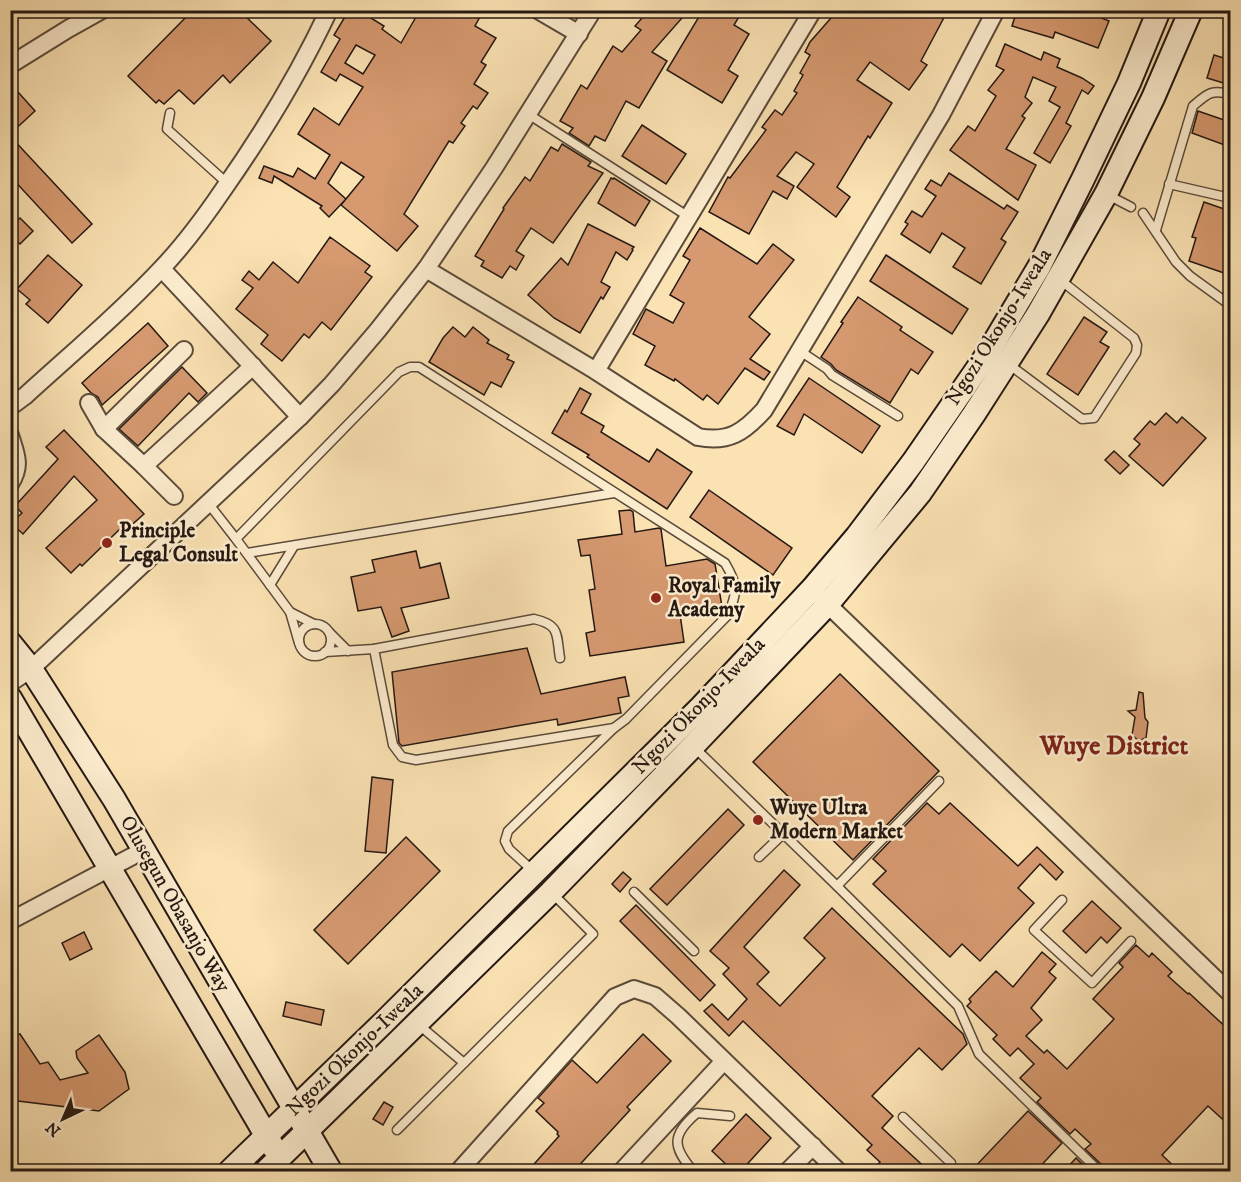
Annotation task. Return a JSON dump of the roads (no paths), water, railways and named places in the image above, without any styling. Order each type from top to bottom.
[{"type":"street","points":[[10,65],[68,28],[102,10]]},
{"type":"street","points":[[10,407],[112,318],[162,269],[199,224],[249,152],[295,76],[329,10]]},
{"type":"street","points":[[538,10],[579,34]]},
{"type":"street","points":[[10,683],[31,669],[300,417],[332,384],[426,269],[593,10]]},
{"type":"street","points":[[596,371],[813,10]]},
{"type":"street","points":[[426,269],[596,371],[699,437],[711,440],[724,439],[740,432],[764,410],[800,351],[941,115],[996,10]]},
{"type":"street","name":"Ngozi Okonjo-Iweala","points":[[277,1167],[307,1131],[551,892],[693,746],[820,597],[857,536],[913,462],[986,356],[1039,267],[1129,83],[1159,10]]},
{"type":"street","name":"Ngozi Okonjo-Iweala","points":[[229,1172],[384,1023],[701,707],[820,597],[920,494],[1038,314],[1106,194],[1153,98],[1191,10]]},
{"type":"street","points":[[162,269],[300,417]]},
{"type":"street","points":[[104,429],[184,350]]},
{"type":"street","points":[[144,466],[253,366]]},
{"type":"street","points":[[89,403],[104,429],[174,496]]},
{"type":"street","points":[[10,435],[18,464],[17,474],[10,484]]},
{"type":"street","points":[[820,597],[1230,993]]},
{"type":"street","name":"Olusegun Obasanjo Way","points":[[10,643],[31,669],[114,799],[331,1172]]},
{"type":"street","name":"Olusegun Obasanjo Way","points":[[10,698],[266,1135],[277,1167]]},
{"type":"street","points":[[10,921],[144,850]]},
{"type":"street","points":[[482,1172],[464,1166],[615,997],[634,989],[655,996],[839,1172]]},
{"type":"street","points":[[621,1172],[724,1060]]},
{"type":"street","points":[[787,1172],[813,1146]]},
{"type":"lane","points":[[1156,230],[1193,106],[1206,95],[1218,91],[1230,94]]},
{"type":"lane","points":[[170,113],[167,129],[228,184]]},
{"type":"lane","points":[[528,114],[689,217]]},
{"type":"lane","points":[[1169,184],[1230,198]]},
{"type":"lane","points":[[1106,194],[1131,207]]},
{"type":"lane","points":[[1143,213],[1176,262],[1190,276],[1230,305]]},
{"type":"lane","points":[[1007,363],[1082,419],[1088,419],[1094,418],[1136,353],[1137,345],[1134,338],[1058,278]]},
{"type":"lane","points":[[800,351],[832,375],[897,416]]},
{"type":"lane","points":[[236,539],[399,372],[410,367],[419,368],[431,374],[725,563],[735,579],[736,597],[728,615],[627,719],[614,728],[507,831],[505,841],[509,849],[534,873]]},
{"type":"lane","points":[[247,553],[614,493]]},
{"type":"lane","points":[[208,504],[290,612],[298,643],[304,653],[315,656],[325,652],[374,649],[534,619],[548,622],[555,629],[560,658]]},
{"type":"lane","points":[[270,585],[294,546]]},
{"type":"lane","points":[[290,612],[320,625],[348,651]]},
{"type":"lane","points":[[298,643],[298,637],[304,628],[314,624]]},
{"type":"lane","points":[[325,652],[331,643],[329,632]]},
{"type":"lane","points":[[374,649],[393,745],[402,757],[416,760],[614,728]]},
{"type":"lane","points":[[693,746],[958,1006],[979,1054],[1100,1172]]},
{"type":"lane","points":[[837,886],[939,782]]},
{"type":"lane","points":[[759,858],[783,834]]},
{"type":"lane","points":[[398,1130],[593,934],[551,892]]},
{"type":"lane","points":[[634,892],[694,951]]},
{"type":"lane","points":[[1062,900],[1034,930],[1092,983],[1131,941]]},
{"type":"lane","points":[[417,1023],[464,1063]]},
{"type":"lane","points":[[694,1172],[683,1160],[677,1145],[678,1134],[697,1113],[730,1116]]},
{"type":"lane","points":[[903,1117],[951,1163]]},
{"type":"place","name":"Principle Legal Consult","points":[[107,543]]},
{"type":"place","name":"Royal Family Academy","points":[[656,598]]},
{"type":"place","name":"Wuye Ultra Modern Market","points":[[758,820]]},
{"type":"district","name":"Wuye District","points":[[1114,746]]}]
